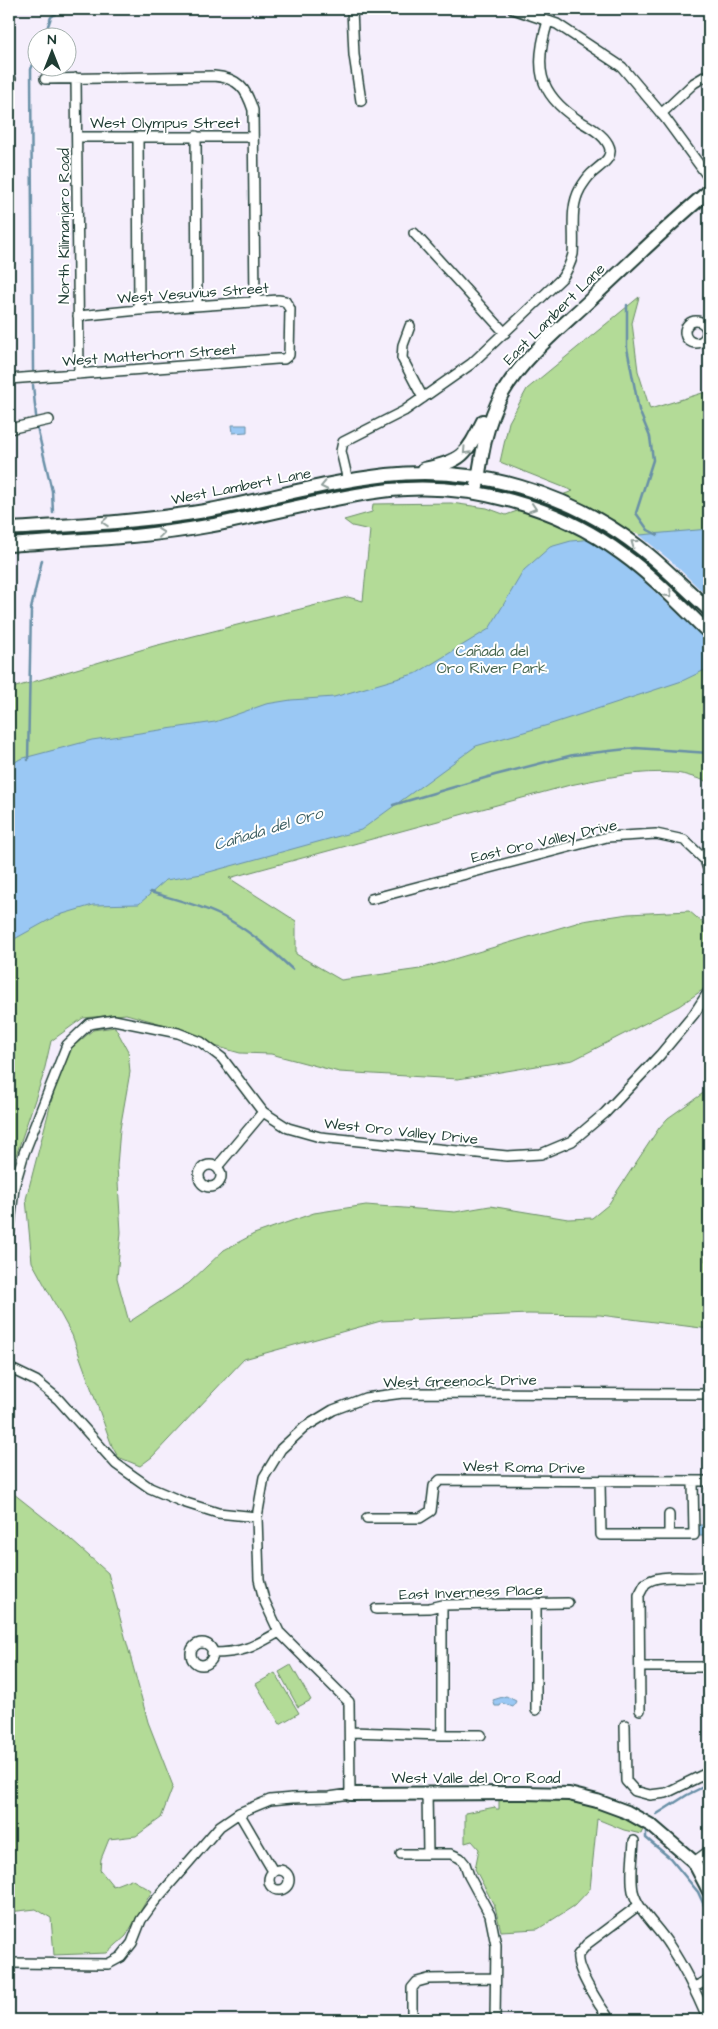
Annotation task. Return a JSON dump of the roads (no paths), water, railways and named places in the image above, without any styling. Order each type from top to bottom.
[{"type":"main road","name":"East Lambert Lane","points":[[481,494],[478,478],[486,432],[501,396],[515,375],[545,343],[675,220],[709,191]]},
{"type":"main road","points":[[389,475],[444,464],[462,456],[472,444],[489,410],[501,396]]},
{"type":"main road","name":"West Lambert Lane","points":[[9,529],[163,517],[220,508],[348,481],[389,475],[444,474],[502,482],[557,499],[607,525],[651,556],[709,610]]},
{"type":"main road","points":[[9,545],[146,535],[219,524],[351,496],[391,490],[434,489],[481,494],[546,512],[599,538],[641,568],[709,633]]},
{"type":"main road","points":[[219,524],[231,514],[289,500],[294,492]]},
{"type":"main road","name":"West Valle del Oro Road","points":[[350,1794],[569,1794],[597,1801],[626,1812],[652,1826],[694,1862],[709,1890]]},
{"type":"street","points":[[352,9],[354,55],[360,101]]},
{"type":"street","points":[[513,9],[558,24],[622,67],[661,114],[709,178]]},
{"type":"street","points":[[348,481],[341,451],[343,442],[374,427],[423,398],[471,364],[562,278],[568,269],[572,255],[573,214],[579,190],[592,173],[605,164],[610,153],[609,145],[601,136],[554,102],[545,86],[540,69],[541,43],[548,21]]},
{"type":"street","points":[[661,114],[694,83],[709,74]]},
{"type":"street","points":[[78,78],[214,76],[223,77],[236,83],[247,93],[253,110],[255,302]]},
{"type":"street","points":[[45,79],[76,78]]},
{"type":"street","name":"North Kilimanjaro Road","points":[[76,78],[80,374]]},
{"type":"street","name":"West Olympus Street","points":[[77,136],[254,137]]},
{"type":"street","points":[[138,136],[139,310]]},
{"type":"street","points":[[196,136],[197,306]]},
{"type":"street","points":[[414,234],[505,333]]},
{"type":"street","name":"West Vesuvius Street","points":[[78,316],[139,310],[285,301],[289,304],[289,355]]},
{"type":"street","points":[[410,326],[403,345],[402,358],[423,398]]},
{"type":"street","name":"West Matterhorn Street","points":[[9,379],[277,360],[289,355]]},
{"type":"street","points":[[9,428],[49,420]]},
{"type":"street","name":"East Oro Valley Drive","points":[[371,899],[607,837],[656,834],[684,840],[705,860],[709,872]]},
{"type":"street","name":"West Oro Valley Drive","points":[[9,1234],[14,1188],[24,1153],[67,1044],[90,1024],[114,1020],[178,1033],[200,1042],[222,1058],[263,1112],[288,1128],[320,1137],[507,1156],[541,1154],[572,1141],[605,1113],[660,1055],[694,1014],[709,991]]},
{"type":"street","points":[[217,1167],[263,1112]]},
{"type":"street","points":[[9,1368],[36,1381],[58,1399],[86,1433],[116,1464],[150,1488],[183,1502],[218,1513],[257,1516]]},
{"type":"street","name":"West Greenock Drive","points":[[350,1794],[349,1702],[279,1632],[264,1600],[259,1579],[257,1516],[264,1477],[281,1449],[305,1427],[332,1410],[365,1398],[403,1393],[709,1394]]},
{"type":"street","name":"West Roma Drive","points":[[367,1518],[420,1518],[424,1516],[431,1511],[434,1486],[440,1480],[709,1481]]},
{"type":"street","points":[[600,1482],[600,1535],[694,1534],[693,1482]]},
{"type":"street","points":[[669,1515],[669,1534]]},
{"type":"street","points":[[640,1710],[639,1595],[645,1584],[662,1578],[709,1576]]},
{"type":"street","points":[[536,1603],[536,1710]]},
{"type":"street","name":"East Inverness Place","points":[[376,1609],[429,1608],[442,1605],[568,1603]]},
{"type":"street","points":[[442,1605],[442,1735]]},
{"type":"street","points":[[212,1653],[250,1649],[279,1632]]},
{"type":"street","points":[[640,1667],[709,1667]]},
{"type":"street","points":[[625,1725],[626,1781],[635,1791],[650,1794],[666,1793],[709,1772]]},
{"type":"street","points":[[350,1732],[442,1735],[481,1734]]},
{"type":"street","name":"West Valle del Oro Road","points":[[9,1963],[108,1964],[121,1957],[132,1943],[141,1920],[154,1902],[220,1826],[239,1813],[270,1800],[329,1798],[350,1794]]},
{"type":"street","points":[[426,1794],[428,1854]]},
{"type":"street","points":[[239,1813],[273,1872]]},
{"type":"street","points":[[634,1841],[633,1891],[639,1905],[669,1945],[694,1987],[708,2020]]},
{"type":"street","points":[[694,1862],[709,1851]]},
{"type":"street","points":[[401,1854],[460,1855],[490,1915],[496,1945],[495,2020]]},
{"type":"street","points":[[610,2020],[580,1969],[575,1954],[639,1905]]},
{"type":"street","points":[[412,2020],[412,1988],[415,1980],[495,1978]]},
{"type":"street","points":[[694,1987],[709,1980]]},
{"type":"water","points":[[232,425],[247,425],[247,432],[233,433]]},
{"type":"water","name":"Cañada del Oro","points":[[709,529],[709,668],[682,681],[548,725],[476,746],[361,830],[202,874],[166,880],[139,904],[93,905],[56,916],[9,942],[9,766],[20,759],[92,740],[215,722],[266,704],[334,697],[417,673],[489,629],[524,570],[550,547],[571,541]]},
{"type":"water","points":[[697,1525],[709,1525],[709,1536],[697,1536]]},
{"type":"water","points":[[506,1696],[516,1701],[513,1707],[502,1703],[500,1706],[495,1706],[493,1700]]},
{"type":"waterway","points":[[47,28],[51,17],[63,9]]},
{"type":"waterway","points":[[31,78],[33,370]]},
{"type":"waterway","points":[[627,305],[627,348],[639,410],[650,437],[653,460],[636,513],[648,530],[658,535]]},
{"type":"waterway","points":[[33,385],[36,416]]},
{"type":"waterway","points":[[37,427],[52,491],[53,513]]},
{"type":"waterway","points":[[28,760],[31,609],[42,560]]},
{"type":"waterway","points":[[393,805],[495,775],[573,755],[636,748],[709,753]]},
{"type":"waterway","points":[[150,892],[222,916],[263,943],[292,969]]},
{"type":"waterway","points":[[657,1814],[709,1784]]},
{"type":"waterway","points":[[646,1830],[646,1838],[670,1858],[698,1892],[709,1916]]},
{"type":"park label","name":"Cañada del Oro River Park","points":[[492,660]]}]
